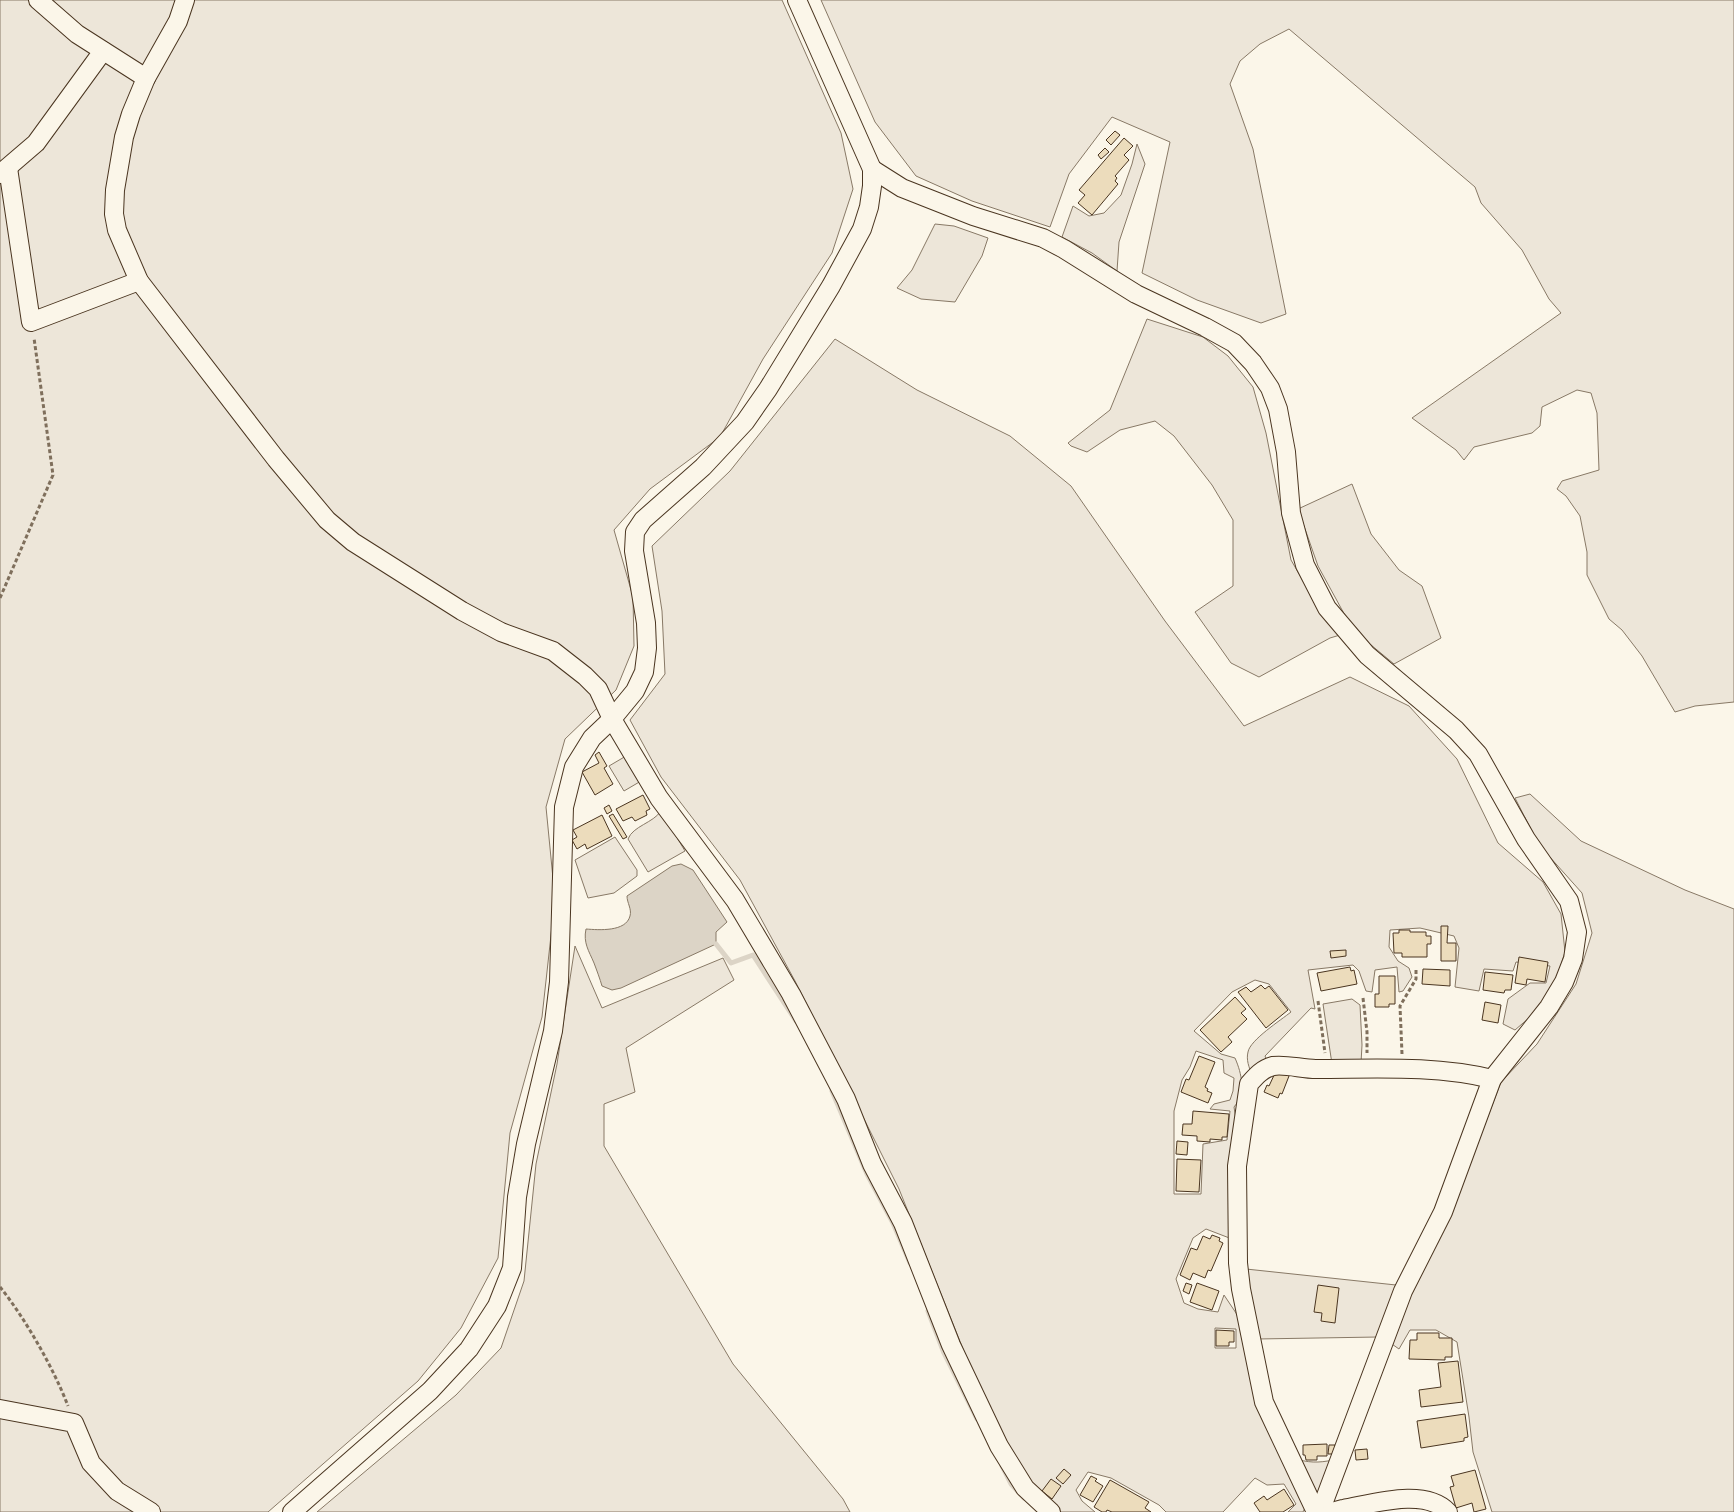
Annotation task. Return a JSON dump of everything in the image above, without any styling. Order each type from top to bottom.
[{"type":"street","points":[[185,0],[178,21],[146,78],[131,114],[124,137],[115,190],[114,214],[117,230],[139,281],[276,459],[327,520],[353,542],[462,611],[501,632],[553,651],[585,676],[598,689],[612,719],[659,798],[735,900],[792,994],[846,1100],[872,1164],[903,1223],[951,1345],[999,1446],[1025,1488],[1051,1512]]},
{"type":"street","points":[[292,1512],[430,1391],[470,1349],[497,1306],[512,1268],[518,1197],[526,1144],[553,1032],[560,982],[564,807],[574,767],[592,738],[612,719],[635,691],[644,672],[647,648],[646,623],[634,550],[635,532],[643,520],[703,467],[745,422],[768,389],[831,286],[862,228],[869,207],[872,169],[797,0]]},
{"type":"street","points":[[40,1],[78,34],[146,78]]},
{"type":"street","points":[[103,51],[36,143],[4,171],[32,322],[139,281]]},
{"type":"street","points":[[872,169],[902,188],[973,216],[1043,238],[1136,294],[1234,343],[1253,364],[1270,388],[1278,409],[1286,452],[1291,513],[1305,565],[1327,608],[1367,655],[1456,730],[1478,754],[1526,840],[1569,901],[1577,932],[1573,959],[1564,982],[1549,1007],[1492,1079],[1443,1212],[1403,1292],[1320,1512]]},
{"type":"street","points":[[1316,1512],[1264,1402],[1241,1289],[1238,1262],[1236,1166],[1249,1084],[1256,1075],[1265,1069],[1275,1066],[1328,1069],[1427,1069],[1492,1079]]},
{"type":"street","points":[[0,1409],[74,1423],[91,1463],[117,1491],[151,1512]]},
{"type":"street","points":[[1332,1512],[1415,1498],[1438,1504],[1448,1512]]},
{"type":"path","points":[[0,598],[53,475],[32,322]]},
{"type":"path","points":[[1404,1068],[1400,1006],[1416,979],[1416,969]]},
{"type":"path","points":[[1363,998],[1367,1032],[1367,1068]]},
{"type":"path","points":[[1318,1002],[1328,1069]]},
{"type":"path","points":[[0,1287],[21,1316],[63,1394],[74,1423]]},
{"type":"shaded area","points":[[0,0],[782,0],[841,133],[853,189],[832,253],[763,359],[720,437],[650,489],[614,530],[633,597],[634,646],[616,690],[565,739],[546,807],[555,899],[542,1017],[510,1133],[498,1258],[461,1328],[418,1381],[268,1512],[0,1512]]},
{"type":"shaded area","points":[[821,0],[1734,0],[1734,702],[1695,706],[1675,712],[1642,656],[1622,630],[1609,619],[1587,575],[1587,552],[1580,516],[1566,496],[1557,489],[1562,481],[1599,470],[1597,413],[1591,393],[1577,390],[1542,407],[1540,426],[1532,433],[1474,447],[1464,460],[1456,450],[1412,418],[1561,313],[1549,299],[1522,250],[1481,203],[1475,187],[1289,29],[1260,44],[1240,61],[1230,84],[1253,149],[1286,314],[1261,323],[1197,300],[1142,273],[1170,142],[1112,117],[1069,174],[1050,227],[972,201],[916,176],[875,122]]},
{"type":"shaded area","points":[[1137,144],[1145,164],[1119,242],[1117,271],[1092,253],[1062,237],[1073,206],[1089,216],[1104,213],[1121,195]]},
{"type":"shaded area","points":[[935,224],[954,226],[988,238],[982,256],[955,302],[921,299],[897,288],[912,270]]},
{"type":"shaded area","points":[[1147,319],[1203,337],[1228,356],[1253,387],[1266,433],[1291,560],[1327,622],[1340,635],[1330,638],[1259,677],[1231,663],[1195,612],[1233,586],[1233,520],[1212,485],[1174,436],[1155,421],[1120,430],[1087,452],[1068,443],[1110,410]]},
{"type":"shaded area","points":[[835,339],[917,390],[1010,436],[1071,486],[1165,621],[1244,726],[1350,677],[1409,706],[1457,759],[1498,843],[1543,882],[1561,914],[1565,952],[1556,981],[1544,1005],[1515,1030],[1503,1024],[1508,999],[1530,983],[1546,983],[1550,966],[1516,962],[1513,971],[1484,969],[1479,991],[1455,987],[1459,948],[1454,936],[1420,928],[1390,930],[1389,947],[1398,961],[1409,968],[1412,977],[1403,991],[1399,992],[1397,967],[1375,970],[1372,992],[1366,991],[1359,971],[1353,965],[1308,970],[1315,1009],[1311,1008],[1265,1056],[1268,1063],[1252,1075],[1247,1058],[1250,1047],[1260,1036],[1291,1012],[1269,984],[1255,980],[1232,992],[1194,1031],[1221,1054],[1235,1058],[1241,1077],[1240,1096],[1234,1107],[1236,1120],[1232,1239],[1206,1229],[1193,1238],[1176,1279],[1184,1303],[1198,1309],[1218,1312],[1224,1295],[1236,1313],[1243,1327],[1305,1508],[1303,1512],[1288,1512],[1296,1504],[1284,1484],[1267,1485],[1255,1478],[1223,1512],[1166,1512],[1159,1505],[1111,1478],[1088,1472],[1076,1490],[1082,1501],[1095,1512],[1059,1512],[1033,1488],[991,1419],[899,1189],[795,981],[740,880],[661,777],[630,720],[665,674],[662,611],[652,546],[730,471]],"holes":[[[1196,1051],[1223,1060],[1224,1073],[1234,1078],[1230,1100],[1214,1104],[1210,1109],[1230,1111],[1227,1140],[1203,1144],[1201,1194],[1174,1194],[1174,1111],[1182,1080],[1190,1067]],[[1215,1328],[1236,1329],[1236,1348],[1215,1348]]]},
{"type":"shaded area","points":[[1352,484],[1371,534],[1399,570],[1422,586],[1441,638],[1394,664],[1353,630],[1318,566],[1298,509]]},
{"type":"shaded area","points":[[626,756],[641,781],[624,791],[609,766]]},
{"type":"shaded area","points":[[1530,794],[1581,841],[1685,890],[1734,909],[1734,1512],[1492,1512],[1473,1452],[1457,1342],[1436,1330],[1410,1330],[1399,1349],[1389,1342],[1412,1291],[1449,1218],[1501,1082],[1537,1044],[1576,984],[1592,933],[1582,893],[1539,845],[1515,798]]},
{"type":"shaded area","points":[[661,811],[685,851],[648,872],[628,839],[634,831],[653,819]]},
{"type":"shaded area","points":[[615,837],[637,870],[637,876],[614,893],[588,898],[575,860]]},
{"type":"shaded area","points":[[681,864],[693,870],[727,922],[716,932],[716,944],[621,988],[612,990],[602,986],[587,947],[585,939],[586,929],[611,929],[623,925],[630,916],[627,896],[672,866]]},
{"type":"shaded area","points":[[575,946],[602,1008],[723,958],[734,980],[626,1048],[635,1092],[604,1104],[604,1146],[733,1364],[843,1499],[850,1512],[317,1512],[456,1395],[501,1348],[524,1281],[536,1164],[557,1064]]},
{"type":"shaded area","points":[[1352,999],[1360,1005],[1361,1063],[1332,1064],[1323,1004]]},
{"type":"shaded area","points":[[1246,1269],[1396,1285],[1378,1337],[1257,1339]]},
{"type":"shaded area","points":[[1294,1458],[1313,1462],[1333,1460],[1319,1501]]},
{"type":"building","points":[[1115,131],[1120,135],[1111,145],[1106,140]]},
{"type":"building","points":[[1124,138],[1133,146],[1124,155],[1129,160],[1115,176],[1117,178],[1115,181],[1118,184],[1092,215],[1078,203],[1085,195],[1079,190]]},
{"type":"building","points":[[1105,148],[1109,152],[1101,159],[1098,155]]},
{"type":"building","points":[[599,752],[607,766],[604,768],[613,784],[595,795],[582,772],[599,763],[595,755]]},
{"type":"building","points":[[643,795],[650,809],[646,811],[647,815],[635,821],[632,817],[623,821],[616,809]]},
{"type":"building","points":[[609,805],[612,811],[607,814],[604,808]]},
{"type":"building","points":[[613,814],[627,837],[623,839],[609,816]]},
{"type":"building","points":[[602,815],[612,836],[587,849],[585,844],[577,849],[572,840],[577,837],[573,830]]},
{"type":"building","points":[[1441,926],[1448,926],[1447,943],[1456,943],[1456,961],[1441,961]]},
{"type":"building","points":[[1399,930],[1426,932],[1426,936],[1431,936],[1431,944],[1427,944],[1427,957],[1402,957],[1402,953],[1394,953],[1393,933],[1399,933]]},
{"type":"building","points":[[1346,950],[1346,956],[1331,958],[1330,951]]},
{"type":"building","points":[[1519,957],[1548,962],[1545,982],[1527,979],[1526,985],[1515,983]]},
{"type":"building","points":[[1350,967],[1351,971],[1354,970],[1357,984],[1321,991],[1317,973]]},
{"type":"building","points":[[1423,969],[1450,970],[1450,986],[1422,984]]},
{"type":"building","points":[[1485,972],[1513,975],[1511,990],[1505,990],[1504,993],[1483,990]]},
{"type":"building","points":[[1379,976],[1395,976],[1395,1004],[1389,1004],[1389,1007],[1375,1007],[1375,994],[1379,994]]},
{"type":"building","points":[[1261,985],[1265,989],[1269,986],[1288,1010],[1266,1028],[1238,992],[1246,987],[1251,992]]},
{"type":"building","points":[[1235,997],[1246,1009],[1241,1013],[1247,1019],[1228,1037],[1232,1042],[1221,1052],[1200,1030]]},
{"type":"building","points":[[1485,1002],[1501,1005],[1498,1023],[1482,1020]]},
{"type":"building","points":[[1199,1056],[1215,1062],[1205,1087],[1208,1089],[1207,1091],[1212,1093],[1208,1103],[1181,1092],[1186,1079],[1189,1080]]},
{"type":"building","points":[[1276,1071],[1287,1073],[1289,1076],[1282,1094],[1280,1093],[1278,1098],[1264,1092]]},
{"type":"building","points":[[1193,1111],[1229,1114],[1227,1137],[1222,1137],[1222,1140],[1210,1139],[1210,1142],[1197,1141],[1197,1136],[1182,1135],[1183,1124],[1192,1124]]},
{"type":"building","points":[[1177,1141],[1188,1142],[1187,1155],[1176,1154]]},
{"type":"building","points":[[1177,1159],[1201,1160],[1199,1192],[1176,1191]]},
{"type":"building","points":[[1212,1235],[1220,1238],[1219,1241],[1223,1243],[1211,1271],[1208,1270],[1205,1278],[1193,1273],[1190,1280],[1180,1275],[1191,1248],[1197,1250],[1203,1236],[1210,1239]]},
{"type":"building","points":[[1186,1283],[1192,1285],[1189,1294],[1183,1291]]},
{"type":"building","points":[[1197,1283],[1219,1291],[1212,1310],[1190,1302]]},
{"type":"building","points":[[1318,1285],[1339,1288],[1335,1323],[1321,1321],[1322,1313],[1314,1312]]},
{"type":"building","points":[[1216,1330],[1234,1331],[1234,1342],[1229,1342],[1229,1346],[1216,1346]]},
{"type":"building","points":[[1417,1333],[1439,1333],[1439,1338],[1452,1338],[1452,1357],[1445,1357],[1445,1360],[1409,1359],[1410,1340],[1417,1340]]},
{"type":"building","points":[[1458,1361],[1463,1402],[1421,1407],[1419,1390],[1441,1387],[1438,1363]]},
{"type":"building","points":[[1465,1414],[1468,1437],[1464,1438],[1464,1441],[1421,1448],[1417,1421]]},
{"type":"building","points":[[1327,1444],[1327,1456],[1317,1456],[1317,1460],[1306,1460],[1305,1455],[1303,1455],[1303,1445]]},
{"type":"building","points":[[1329,1445],[1335,1445],[1334,1454],[1328,1454]]},
{"type":"building","points":[[1367,1449],[1368,1459],[1356,1460],[1355,1450]]},
{"type":"building","points":[[1064,1469],[1071,1475],[1063,1484],[1056,1478]]},
{"type":"building","points":[[1475,1470],[1486,1509],[1474,1512],[1472,1503],[1456,1508],[1450,1487],[1454,1486],[1451,1476]]},
{"type":"building","points":[[1091,1476],[1097,1479],[1095,1481],[1103,1486],[1093,1502],[1080,1495]]},
{"type":"building","points":[[1051,1479],[1061,1486],[1052,1499],[1042,1491]]},
{"type":"building","points":[[1110,1480],[1149,1502],[1145,1508],[1151,1512],[1112,1512],[1107,1510],[1102,1512],[1094,1507]]},
{"type":"building","points":[[1284,1489],[1294,1505],[1283,1512],[1260,1512],[1254,1503],[1264,1496],[1267,1500]]},
{"type":"waterway","points":[[716,944],[731,963],[753,955],[796,1021]]},
{"type":"waterway","points":[[832,1091],[867,1174],[893,1223],[910,1263]]},
{"type":"waterway","points":[[928,1311],[944,1353],[977,1419]]},
{"type":"waterway","points":[[1002,1466],[1011,1484],[1024,1498]]}]
